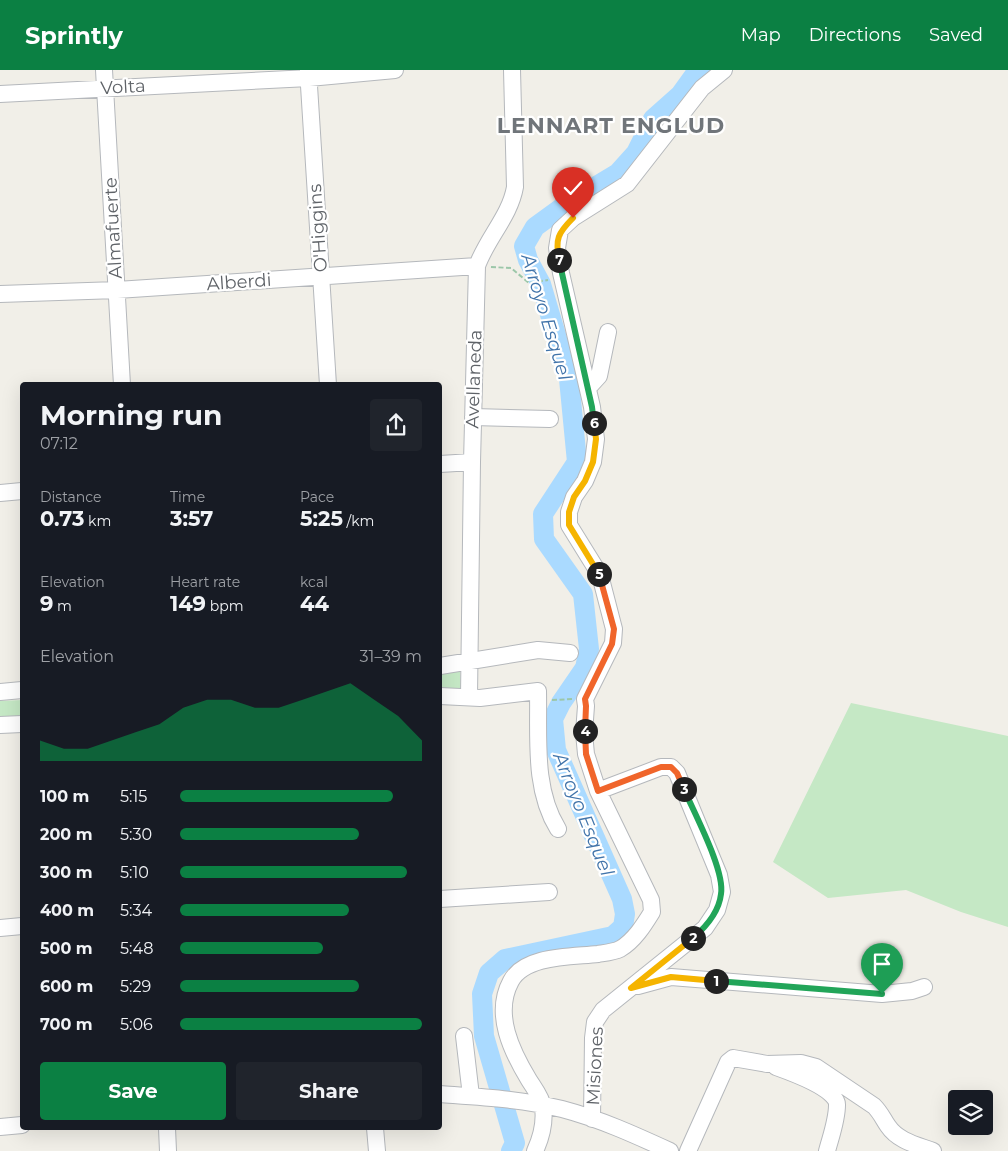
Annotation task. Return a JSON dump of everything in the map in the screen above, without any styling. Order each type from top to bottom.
[{"type":"street","name":"Almafuerte","points":[[104,70],[122,382]]},
{"type":"street","name":"Volta","points":[[0,94],[395,70]]},
{"type":"street","name":"Avellaneda","points":[[469,697],[468,662],[477,266],[482,251],[513,202],[515,187],[512,70]]},
{"type":"street","points":[[536,1151],[544,1122],[543,1105],[514,1056],[508,1041],[505,1022],[505,999],[511,980],[524,966],[538,961],[619,950],[633,938],[652,912],[651,900],[598,791],[586,754],[584,733],[585,699],[612,644],[614,629],[600,576],[569,525],[569,512],[574,497],[585,481],[593,462],[596,439],[588,388],[561,273],[557,248],[560,230],[573,218],[627,184],[702,88],[724,70]]},
{"type":"street","name":"O'Higgins","points":[[309,74],[328,382]]},
{"type":"street","name":"Alberdi","points":[[0,294],[117,290],[477,266]]},
{"type":"street","points":[[588,388],[599,376],[608,332]]},
{"type":"street","points":[[473,417],[550,419]]},
{"type":"street","points":[[442,464],[472,462]]},
{"type":"street","points":[[0,492],[20,491]]},
{"type":"street","points":[[442,666],[538,650],[570,653]]},
{"type":"street","points":[[0,692],[20,690]]},
{"type":"street","points":[[442,696],[480,698],[545,696],[541,785],[549,814],[558,829]]},
{"type":"street","points":[[0,725],[20,724]]},
{"type":"street","name":"Misiones","points":[[592,1119],[593,1038],[595,1022],[603,1010],[704,928],[717,910],[722,892],[720,875],[677,773],[671,767],[661,767],[598,791]]},
{"type":"street","points":[[442,899],[549,892]]},
{"type":"street","points":[[0,928],[20,926]]},
{"type":"street","points":[[631,988],[671,977],[882,994],[912,991],[924,987]]},
{"type":"street","points":[[464,1036],[478,1096]]},
{"type":"street","points":[[688,1151],[728,1062],[733,1058],[767,1064],[797,1075],[834,1094],[838,1103],[828,1151]]},
{"type":"street","points":[[767,1064],[801,1063],[816,1067],[874,1106],[882,1114],[887,1125],[895,1134],[933,1151]]},
{"type":"street","points":[[442,1094],[478,1096],[543,1105],[614,1126],[670,1151]]},
{"type":"street","points":[[0,1126],[20,1125]]},
{"type":"street","points":[[167,1130],[168,1151]]},
{"type":"street","points":[[375,1130],[376,1151]]},
{"type":"path","points":[[477,266],[511,268],[529,284],[550,279]]},
{"type":"path","points":[[545,696],[574,699]]},
{"type":"green space","points":[[460,669],[461,688],[442,690],[442,671]]},
{"type":"green space","points":[[20,700],[20,719],[0,720],[0,701]]},
{"type":"green space","points":[[851,703],[1008,736],[1008,927],[961,912],[906,890],[828,898],[773,862]]},
{"type":"waterway","name":"Arroyo Esquel","points":[[511,1151],[515,1143],[484,1036],[482,994],[489,973],[505,959],[613,936],[623,927],[625,914],[622,899],[556,750],[553,719],[561,703],[585,668],[589,649],[583,594],[544,539],[543,514],[577,462],[569,379],[541,284],[528,260],[524,246],[535,227],[568,203],[618,173],[636,153],[653,119],[680,95],[693,77],[704,70]]},
{"type":"district","name":"LENNART ENGLUD","points":[[611,125]]},
{"type":"route","points":[[573,218],[560,230],[557,248],[568,306],[592,407],[596,439],[593,462],[585,481],[574,497],[569,512],[569,525],[600,576],[614,629],[612,644],[585,699],[584,733],[586,754],[598,791],[661,767],[671,767],[677,773],[714,859],[720,875],[722,892],[717,910],[704,928],[631,988],[671,977],[882,994]]}]
